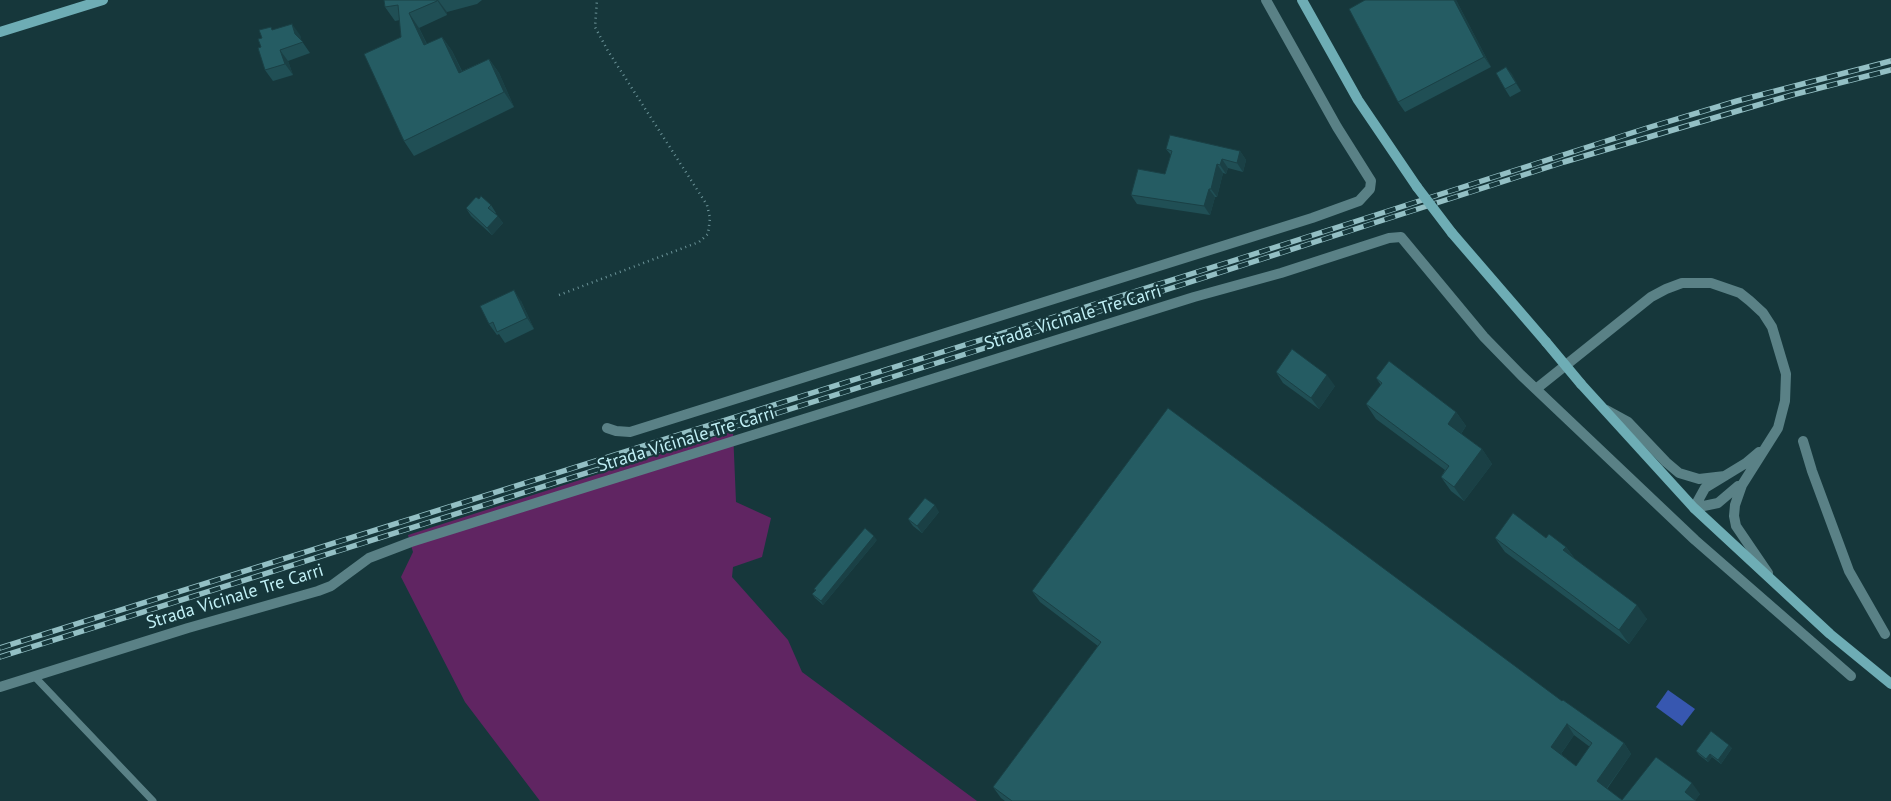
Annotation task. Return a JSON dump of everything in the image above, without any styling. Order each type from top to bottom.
[{"type":"main road","points":[[0,32],[103,0]]},
{"type":"main road","points":[[1302,0],[1358,100],[1417,187],[1452,233],[1582,384],[1694,508],[1780,589],[1891,684]]},
{"type":"street","points":[[607,428],[630,432],[1312,218],[1359,201],[1370,189],[1371,181],[1337,127],[1266,0]]},
{"type":"street","name":"Strada Vicinale Tre Carri","points":[[0,687],[188,628],[318,591],[331,586],[369,558],[411,542],[1390,238],[1400,237],[1408,244],[1484,337],[1536,390]]},
{"type":"street","points":[[1780,589],[1736,526],[1735,504],[1742,485],[1769,443],[1783,412],[1786,387],[1784,366],[1778,342],[1763,312],[1740,294],[1696,281],[1682,283],[1651,297],[1536,390],[1694,540],[1851,676]]},
{"type":"street","points":[[1604,409],[1628,422],[1679,474],[1699,479],[1725,476]]},
{"type":"street","points":[[1803,441],[1812,471],[1849,571],[1885,634]]},
{"type":"street","points":[[1694,508],[1705,488],[1746,464],[1769,443]]},
{"type":"street","points":[[1694,508],[1718,503],[1748,477]]},
{"type":"lane","points":[[34,676],[153,801]]},
{"type":"path","points":[[559,295],[656,260],[699,242],[708,234],[710,218],[707,205],[608,51],[595,26],[597,0]]},
{"type":"shaded area","points":[[733,431],[736,502],[771,518],[762,557],[733,567],[732,577],[788,640],[802,672],[977,801],[540,801],[465,702],[401,577],[413,552],[408,535]]},
{"type":"water","points":[[1668,690],[1695,709],[1682,726],[1656,707]]},
{"type":"building","points":[[384,0],[437,0],[409,13],[424,45],[442,37],[459,73],[489,59],[504,92],[404,141],[364,54],[401,37],[398,5],[385,7]]},
{"type":"building","points":[[1365,0],[1454,0],[1484,57],[1398,102],[1349,9]]},
{"type":"building","points":[[292,24],[295,34],[303,42],[280,50],[285,64],[265,70],[258,48],[261,47],[258,39],[262,38],[259,30],[271,27],[272,30]]},
{"type":"building","points":[[1506,67],[1516,83],[1505,89],[1496,73]]},
{"type":"building","points":[[1170,135],[1240,151],[1237,163],[1222,159],[1220,165],[1217,164],[1211,189],[1209,189],[1204,206],[1131,195],[1138,169],[1165,174],[1172,151],[1166,149]]},
{"type":"building","points":[[481,196],[491,205],[488,208],[498,216],[487,228],[466,208],[476,197],[479,199]]},
{"type":"building","points":[[514,290],[527,318],[497,332],[493,322],[489,324],[480,306]]},
{"type":"building","points":[[1292,349],[1327,375],[1311,398],[1276,372]]},
{"type":"building","points":[[1389,361],[1456,412],[1448,424],[1482,449],[1454,487],[1441,477],[1449,466],[1366,404],[1382,383],[1376,378]]},
{"type":"building","points":[[1168,408],[1562,701],[1624,743],[1597,781],[1622,800],[1656,757],[1692,783],[1685,792],[1696,801],[1012,801],[993,787],[1101,642],[1032,591]],"holes":[[[1567,724],[1592,743],[1576,766],[1551,747]]]},
{"type":"building","points":[[925,498],[935,505],[917,526],[908,519]]},
{"type":"building","points":[[1513,513],[1546,538],[1549,534],[1566,547],[1563,550],[1637,605],[1619,630],[1495,538]]},
{"type":"building","points":[[865,528],[874,536],[821,601],[812,594],[816,590],[814,589]]},
{"type":"building","points":[[1711,731],[1729,745],[1718,760],[1710,754],[1706,759],[1696,751]]},
{"type":"railway","points":[[0,648],[1229,262],[1647,128],[1737,101],[1891,61]]},
{"type":"railway","points":[[0,657],[988,347],[1564,162],[1792,95],[1891,70]]}]
